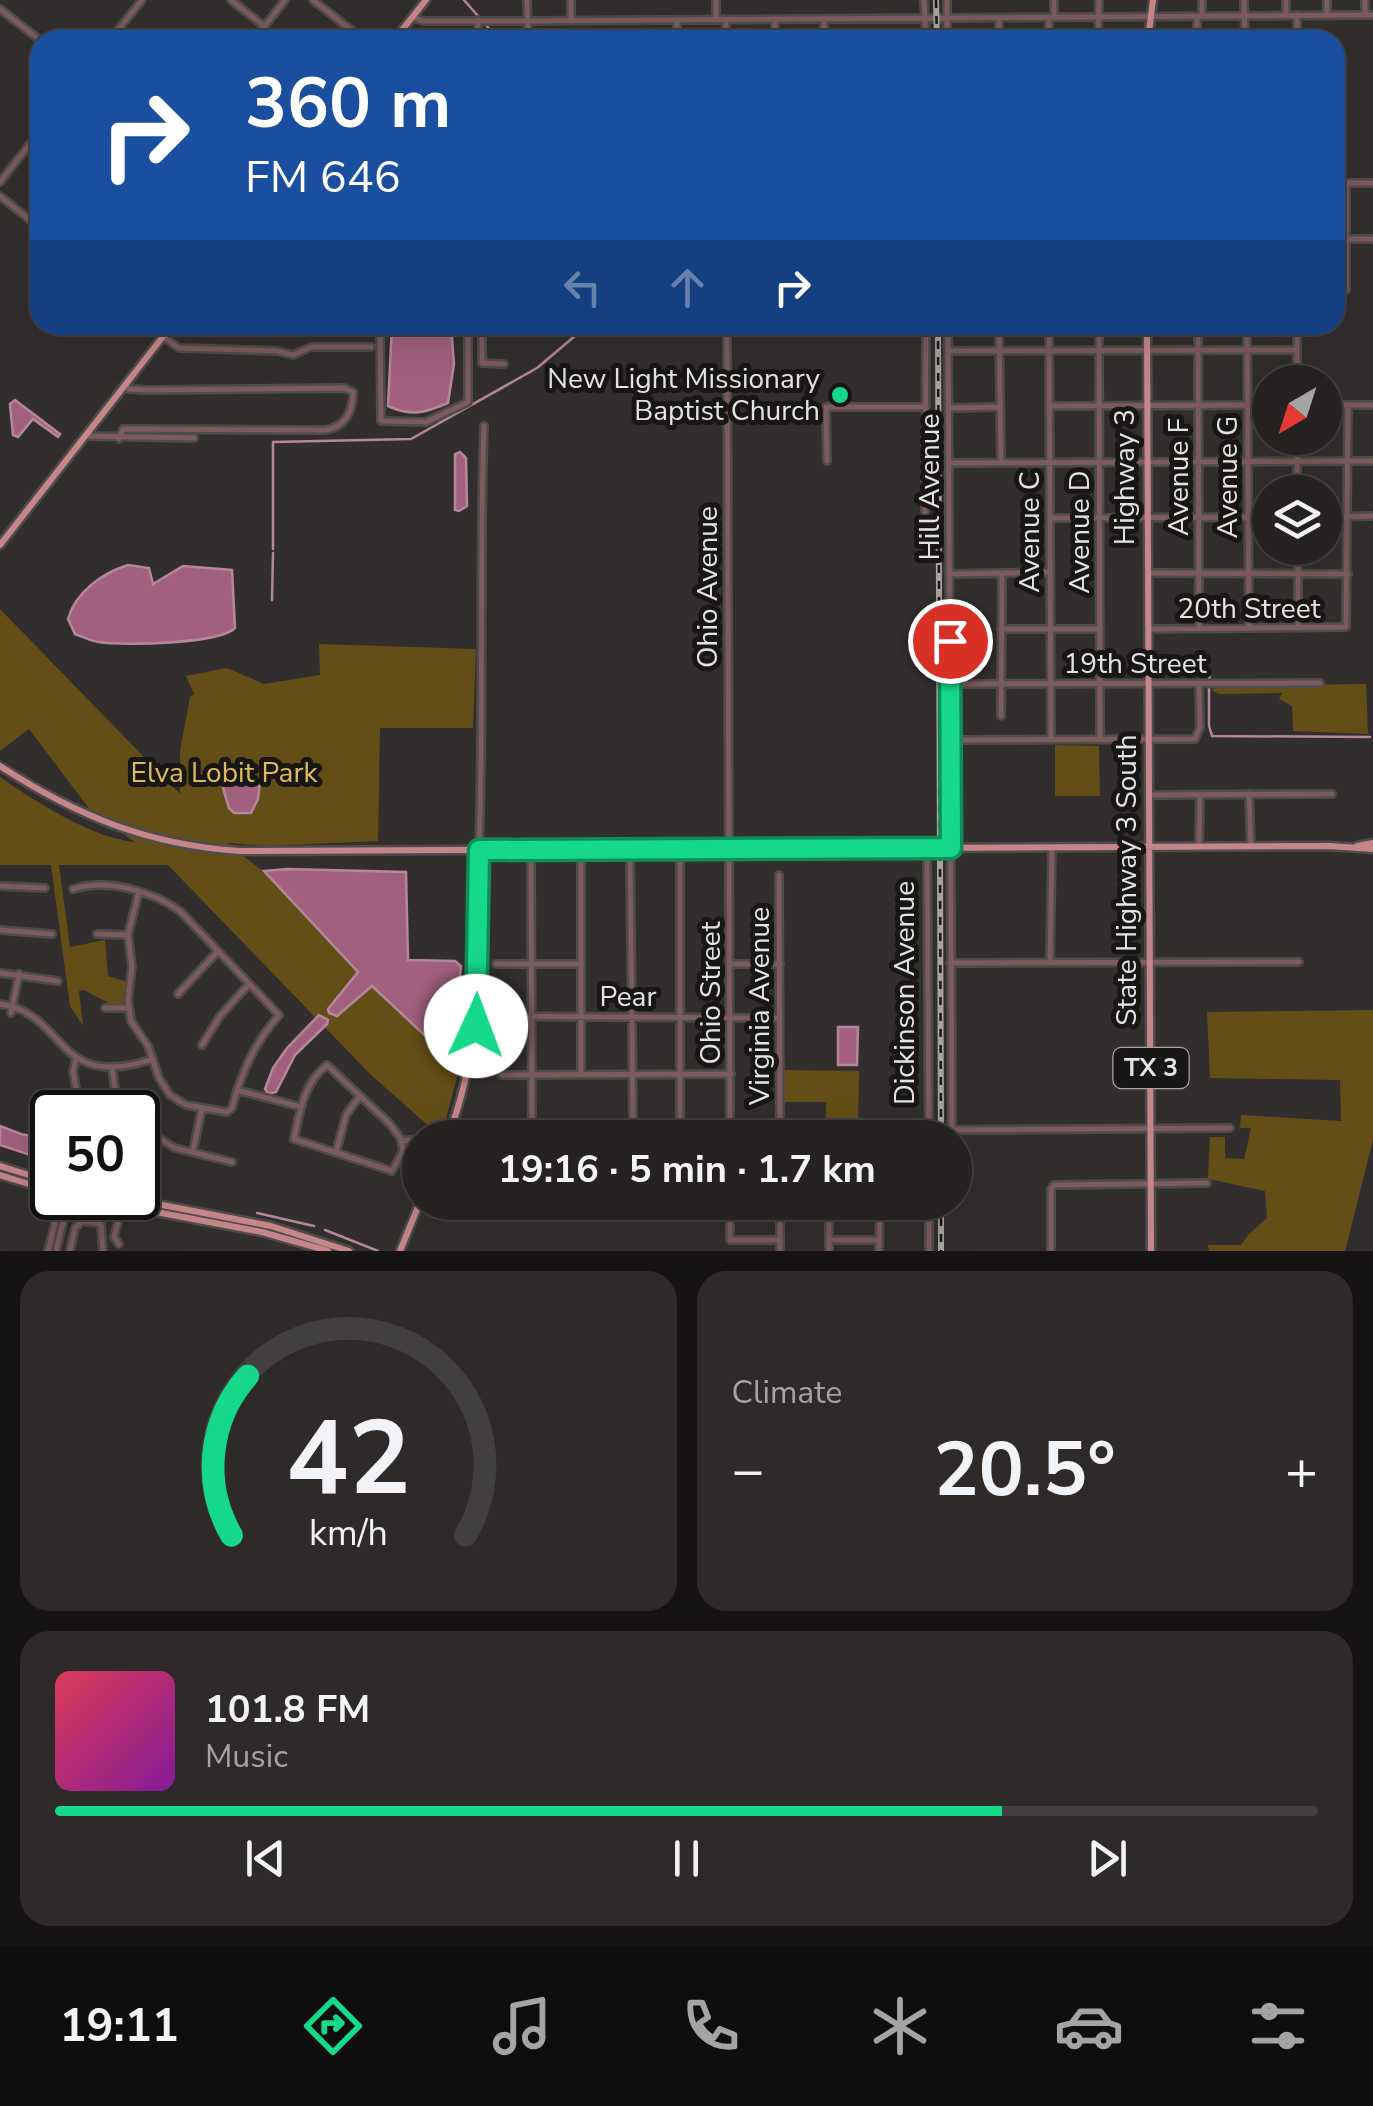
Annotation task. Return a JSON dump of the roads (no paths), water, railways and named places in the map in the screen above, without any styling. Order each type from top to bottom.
[{"type":"main road","points":[[402,30],[426,0]]},
{"type":"main road","points":[[1149,30],[1153,0]]},
{"type":"main road","name":"Highway 3","points":[[1146,335],[1148,629]]},
{"type":"main road","points":[[0,545],[162,337]]},
{"type":"main road","name":"State Highway 3 South","points":[[1148,629],[1151,1251]]},
{"type":"main road","points":[[0,766],[80,814],[202,849],[1373,846]]},
{"type":"main road","points":[[453,1120],[466,1078],[476,1016],[479,850]]},
{"type":"main road","points":[[0,1166],[30,1175]]},
{"type":"main road","points":[[0,1175],[30,1184]]},
{"type":"main road","points":[[160,1204],[271,1226],[357,1251]]},
{"type":"main road","points":[[160,1213],[262,1232],[328,1251]]},
{"type":"main road","points":[[400,1251],[413,1220]]},
{"type":"street","points":[[118,30],[142,0]]},
{"type":"street","points":[[231,0],[264,26]]},
{"type":"street","points":[[261,30],[285,0]]},
{"type":"street","points":[[312,0],[351,30]]},
{"type":"street","points":[[527,0],[527,30]]},
{"type":"street","points":[[571,0],[571,20]]},
{"type":"street","points":[[716,0],[716,20],[1369,15],[1365,0]]},
{"type":"street","points":[[924,0],[925,30]]},
{"type":"street","points":[[947,0],[947,30]]},
{"type":"street","points":[[1049,30],[1054,0]]},
{"type":"street","points":[[1098,30],[1099,0]]},
{"type":"street","points":[[1198,30],[1202,0]]},
{"type":"street","points":[[1244,0],[1246,30]]},
{"type":"street","points":[[1286,0],[1286,16]]},
{"type":"street","points":[[1327,0],[1327,15]]},
{"type":"street","points":[[0,9],[30,32]]},
{"type":"street","points":[[1297,16],[1297,30]]},
{"type":"street","points":[[412,17],[422,21],[726,20]]},
{"type":"street","points":[[1000,18],[1000,30]]},
{"type":"street","points":[[824,19],[824,30]]},
{"type":"street","points":[[478,20],[478,30]]},
{"type":"street","points":[[677,20],[677,30]]},
{"type":"street","points":[[726,20],[726,30]]},
{"type":"street","points":[[775,20],[775,30]]},
{"type":"street","points":[[0,182],[30,144]]},
{"type":"street","points":[[1345,292],[1346,183],[1373,183]]},
{"type":"street","points":[[0,196],[30,220]]},
{"type":"street","points":[[1347,239],[1373,239]]},
{"type":"street","points":[[380,335],[381,422],[426,422],[468,402],[468,335]]},
{"type":"street","points":[[482,335],[482,364],[504,364]]},
{"type":"street","name":"Ohio Avenue","points":[[727,335],[731,848]]},
{"type":"street","points":[[925,512],[926,335]]},
{"type":"street","name":"Hill Avenue","points":[[948,335],[952,1120]]},
{"type":"street","points":[[999,335],[1001,463]]},
{"type":"street","name":"Avenue C","points":[[1049,335],[1052,739]]},
{"type":"street","name":"Avenue D","points":[[1099,335],[1100,738]]},
{"type":"street","name":"Avenue F","points":[[1198,335],[1199,628]]},
{"type":"street","name":"Avenue G","points":[[1248,335],[1249,628]]},
{"type":"street","points":[[1297,335],[1297,365]]},
{"type":"street","points":[[162,337],[179,348],[286,354],[298,354],[311,347],[371,346]]},
{"type":"street","points":[[948,351],[1297,350]]},
{"type":"street","points":[[119,439],[123,429],[326,430],[346,420],[353,397],[353,392],[344,388],[132,390],[125,385]]},
{"type":"street","points":[[1050,406],[1252,405]]},
{"type":"street","points":[[1342,406],[1373,406]]},
{"type":"street","points":[[1148,573],[1348,574],[1348,406]]},
{"type":"street","points":[[827,461],[826,407],[926,407]]},
{"type":"street","points":[[950,408],[1000,408]]},
{"type":"street","points":[[479,850],[484,426]]},
{"type":"street","points":[[86,436],[194,438]]},
{"type":"street","points":[[1297,455],[1297,475]]},
{"type":"street","points":[[950,463],[1373,461]]},
{"type":"street","points":[[1342,516],[1373,516]]},
{"type":"street","points":[[1052,518],[1252,517]]},
{"type":"street","points":[[1298,565],[1298,628]]},
{"type":"street","points":[[950,574],[1050,572]]},
{"type":"street","points":[[1002,574],[1002,716]]},
{"type":"street","name":"20th Street","points":[[1148,629],[1343,628],[1347,624],[1348,574]]},
{"type":"street","points":[[1001,629],[1100,628]]},
{"type":"street","name":"19th Street","points":[[950,684],[1320,683]]},
{"type":"street","points":[[950,740],[1192,740],[1198,736],[1199,684]]},
{"type":"street","points":[[1249,794],[1251,846]]},
{"type":"street","points":[[1149,796],[1332,794]]},
{"type":"street","points":[[1200,795],[1200,846]]},
{"type":"street","points":[[1050,962],[1052,846]]},
{"type":"street","points":[[630,848],[632,1120]]},
{"type":"street","name":"Ohio Street","points":[[730,1120],[731,848]]},
{"type":"street","name":"Dickinson Avenue","points":[[927,848],[929,1120]]},
{"type":"street","points":[[581,1074],[582,849]]},
{"type":"street","points":[[531,850],[532,1120]]},
{"type":"street","points":[[680,857],[680,1120]]},
{"type":"street","name":"Virginia Avenue","points":[[779,875],[780,1120]]},
{"type":"street","points":[[0,886],[45,888]]},
{"type":"street","points":[[73,889],[116,887],[139,891],[180,911],[280,1016],[258,1039],[228,1111],[186,1104],[170,1096],[148,1046],[131,1020],[128,935],[139,891]]},
{"type":"street","points":[[0,930],[52,934]]},
{"type":"street","points":[[97,934],[128,935]]},
{"type":"street","points":[[178,994],[218,951]]},
{"type":"street","points":[[950,963],[1300,962]]},
{"type":"street","points":[[496,964],[580,964]]},
{"type":"street","points":[[731,964],[780,964]]},
{"type":"street","points":[[0,973],[58,981]]},
{"type":"street","points":[[12,1010],[20,974]]},
{"type":"street","points":[[202,1045],[220,1016],[249,984]]},
{"type":"street","points":[[0,1004],[36,1019],[76,1058],[112,1068],[152,1059]]},
{"type":"street","points":[[104,1008],[128,1008]]},
{"type":"street","name":"Pear","points":[[476,1016],[779,1018]]},
{"type":"street","points":[[76,1058],[73,1071],[76,1090]]},
{"type":"street","points":[[402,1141],[390,1124],[327,1065],[315,1077],[300,1107],[294,1139],[390,1171],[402,1151]]},
{"type":"street","points":[[112,1068],[116,1090]]},
{"type":"street","points":[[500,1074],[731,1074]]},
{"type":"street","points":[[236,1090],[300,1107]]},
{"type":"street","points":[[336,1152],[346,1115],[359,1097]]},
{"type":"street","points":[[193,1151],[202,1108]]},
{"type":"street","points":[[972,1128],[1230,1128]]},
{"type":"street","points":[[160,1140],[232,1162]]},
{"type":"street","points":[[1051,1251],[1053,1186],[1206,1182]]},
{"type":"street","points":[[52,1250],[57,1220]]},
{"type":"street","points":[[52,1250],[62,1220]]},
{"type":"street","points":[[99,1220],[103,1251]]},
{"type":"street","points":[[730,1220],[730,1241],[780,1240]]},
{"type":"street","points":[[780,1220],[780,1251]]},
{"type":"street","points":[[829,1220],[830,1251]]},
{"type":"street","points":[[880,1220],[880,1251]]},
{"type":"street","points":[[929,1220],[930,1251]]},
{"type":"street","points":[[52,1250],[70,1251],[75,1228],[82,1221],[99,1224]]},
{"type":"street","points":[[118,1222],[114,1238],[119,1244]]},
{"type":"street","points":[[829,1240],[880,1240]]},
{"type":"waterway","points":[[464,0],[490,30]]},
{"type":"waterway","points":[[273,549],[273,442],[411,439],[537,368],[576,335]]},
{"type":"waterway","points":[[272,600],[273,553]]},
{"type":"waterway","points":[[1163,674],[1204,674],[1209,679]]},
{"type":"waterway","points":[[1209,688],[1212,736],[1370,737]]},
{"type":"waterway","points":[[257,1213],[314,1226]]},
{"type":"waterway","points":[[325,1230],[378,1251]]},
{"type":"railway","points":[[936,0],[937,30]]},
{"type":"railway","points":[[938,335],[941,1120]]},
{"type":"railway","points":[[941,1220],[941,1251]]},
{"type":"place","name":"New Light Missionary Baptist Church","points":[[840,395]]},
{"type":"park label","name":"Elva Lobit Park","points":[[224,773]]}]
